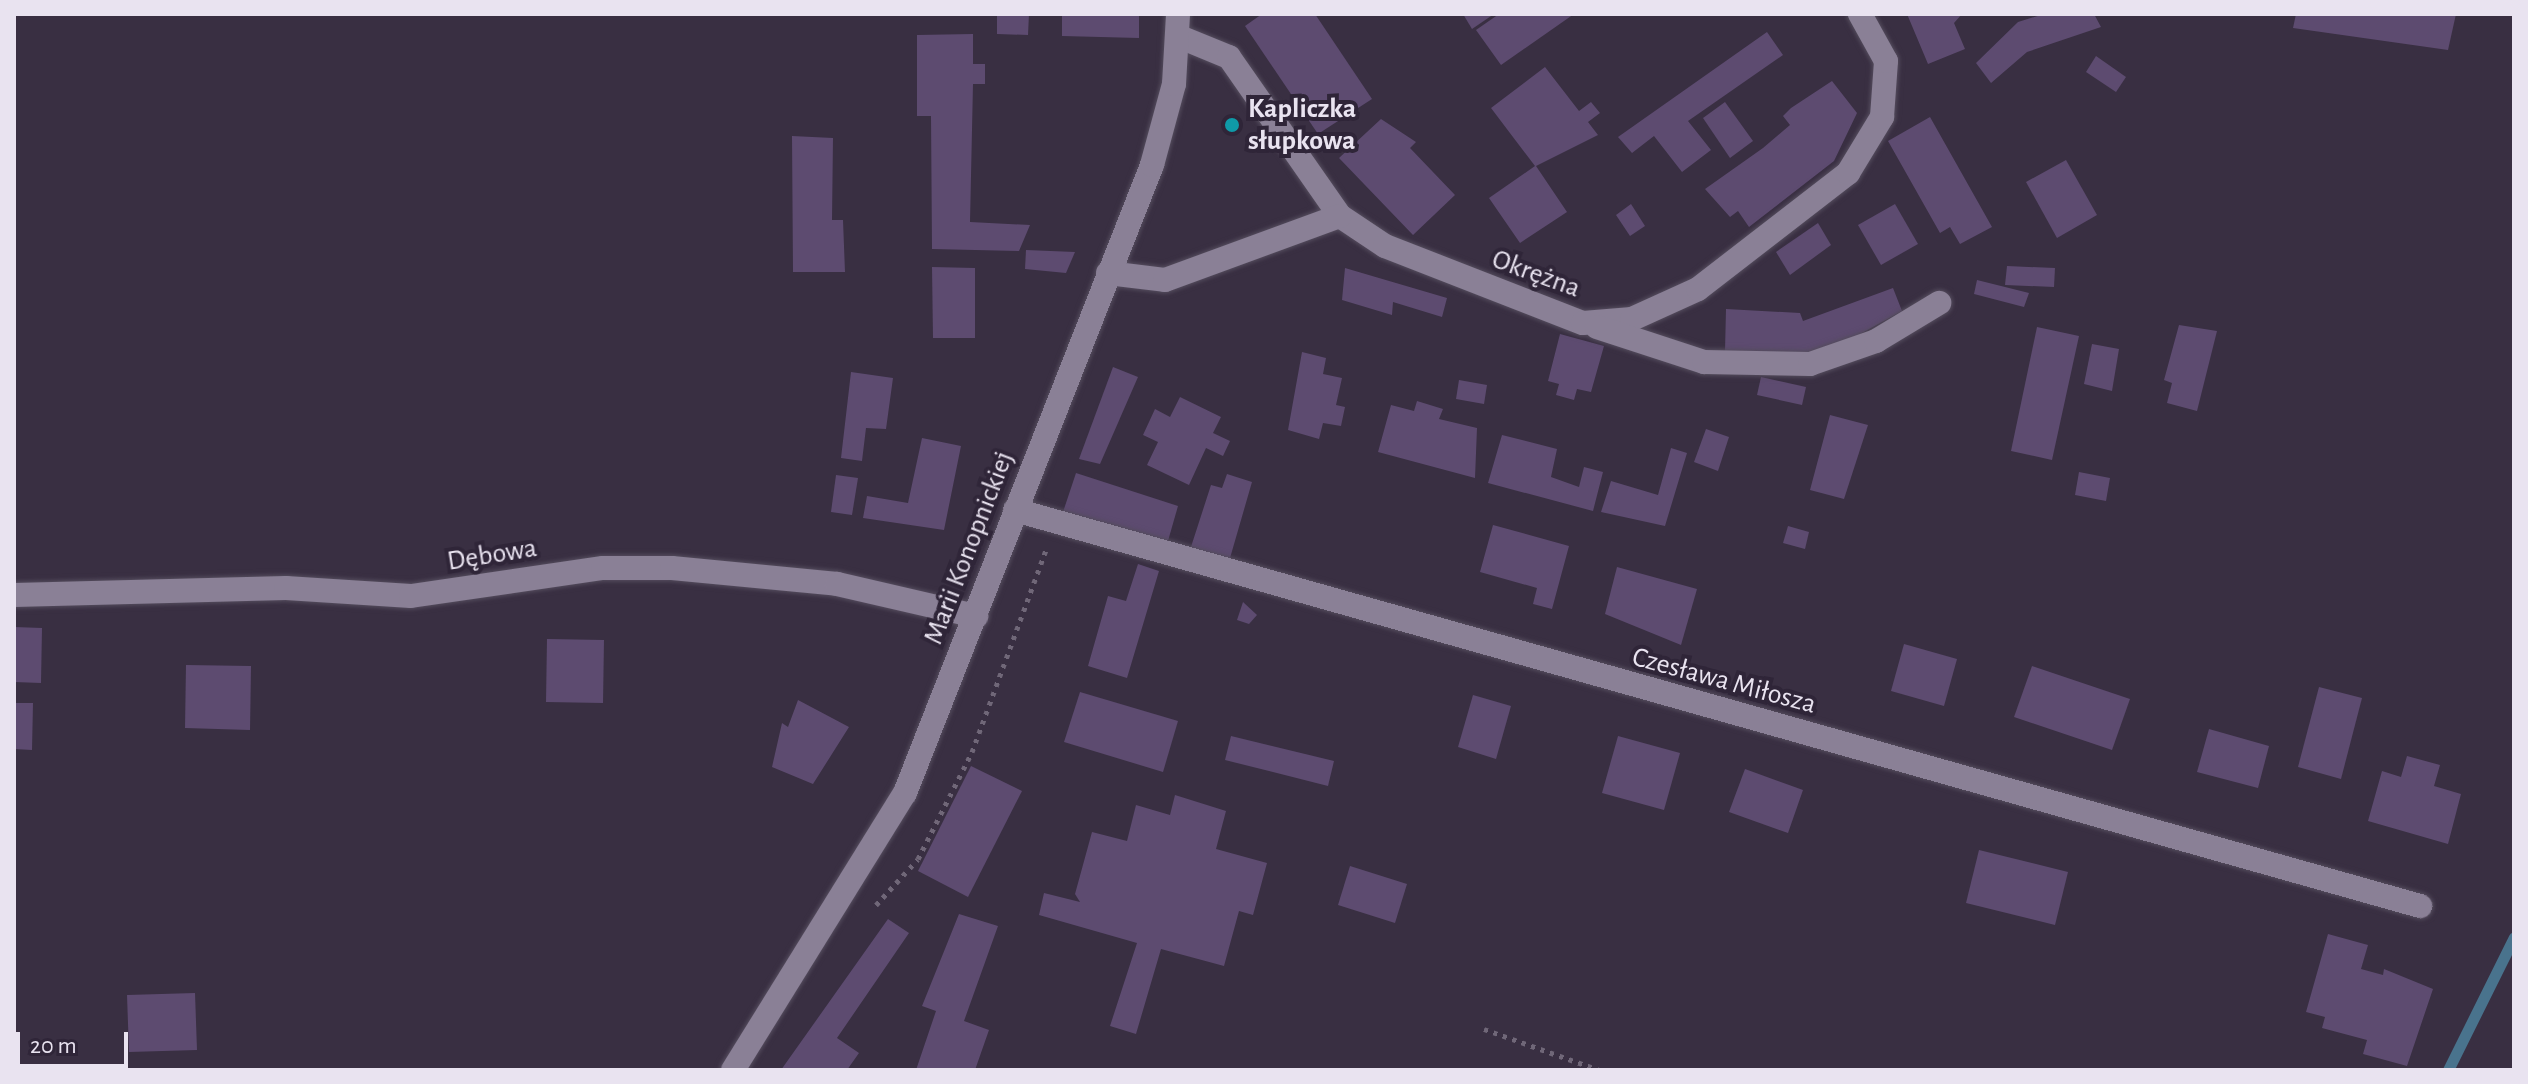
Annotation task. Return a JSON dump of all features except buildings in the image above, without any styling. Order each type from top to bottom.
[{"type":"street","name":"Okrężna","points":[[1179,25],[1229,57],[1340,216],[1385,246],[1583,323],[1632,319],[1698,289],[1848,173],[1883,103],[1886,61],[1860,14]]},
{"type":"street","name":"Marii Konopnickiej","points":[[733,1070],[898,805],[976,616],[1152,165],[1179,25]]},
{"type":"street","points":[[1108,273],[1165,280],[1340,216]]},
{"type":"street","points":[[1583,323],[1704,362],[1810,364],[1876,341],[1939,303]]},
{"type":"street","name":"Czesława Miłosza","points":[[1015,510],[1054,526],[2420,906]]},
{"type":"street","name":"Dębowa","points":[[14,595],[286,588],[411,596],[603,568],[672,568],[837,584],[976,616]]},
{"type":"path","points":[[889,885],[918,859],[972,752],[1054,526]]},
{"type":"path","points":[[1484,1029],[1599,1070]]},
{"type":"waterway","points":[[2448,1070],[2514,937]]},
{"type":"place","name":"Kapliczka słupkowa","points":[[1232,125]]}]
